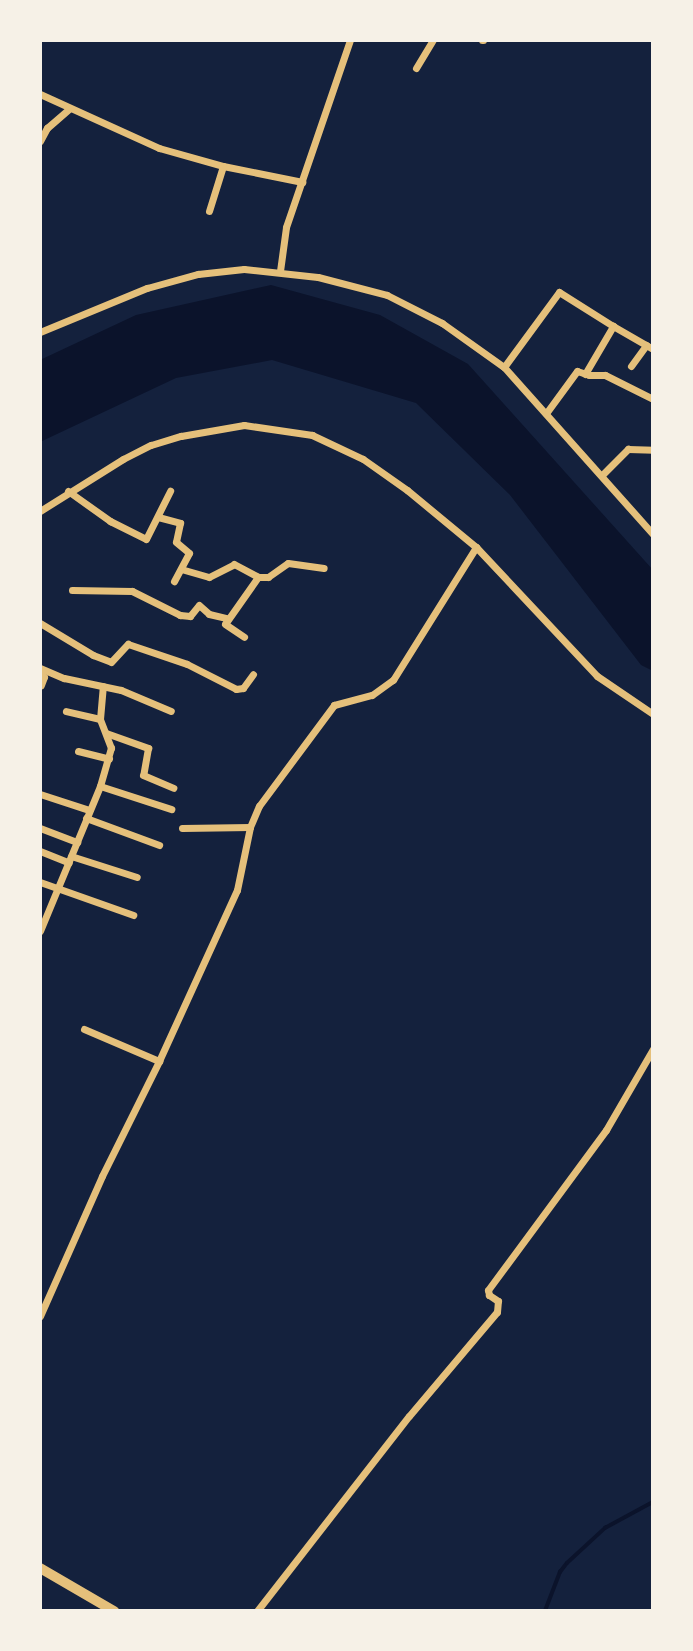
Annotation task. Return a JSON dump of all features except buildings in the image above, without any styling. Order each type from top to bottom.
[{"type":"main road","points":[[40,1568],[114,1611]]},
{"type":"street","points":[[280,271],[284,239],[350,40]]},
{"type":"street","points":[[416,68],[433,40]]},
{"type":"street","points":[[40,94],[159,148],[223,166],[302,182]]},
{"type":"street","points":[[40,141],[47,128],[70,108]]},
{"type":"street","points":[[209,211],[223,166]]},
{"type":"street","points":[[40,331],[147,288],[198,274],[244,269],[280,271],[354,285],[387,295],[442,323],[504,367],[547,412],[653,534]]},
{"type":"street","points":[[504,367],[559,292],[650,347],[631,366]]},
{"type":"street","points":[[585,374],[613,326]]},
{"type":"street","points":[[547,412],[574,374],[610,376],[653,399]]},
{"type":"street","points":[[40,511],[68,491],[151,444],[214,428],[254,426],[312,435],[363,458],[407,490],[476,547],[597,676],[653,714]]},
{"type":"street","points":[[602,475],[628,449],[653,450]]},
{"type":"street","points":[[68,491],[110,521],[145,539],[149,537],[170,491]]},
{"type":"street","points":[[158,517],[180,524],[177,543],[190,554],[174,581]]},
{"type":"street","points":[[40,1316],[102,1175],[159,1061],[237,890],[250,827],[273,784],[334,705],[372,695],[393,680],[476,547]]},
{"type":"street","points":[[181,569],[209,577],[234,565],[258,577],[270,576],[290,563],[324,568]]},
{"type":"street","points":[[244,637],[225,625],[227,618],[258,577]]},
{"type":"street","points":[[72,590],[132,591],[180,615],[190,616],[199,605],[209,614],[227,618]]},
{"type":"street","points":[[40,623],[93,655],[111,662],[128,644],[187,664],[236,689],[243,688],[253,674]]},
{"type":"street","points":[[40,668],[64,678],[103,686],[171,711]]},
{"type":"street","points":[[40,674],[44,677],[41,685]]},
{"type":"street","points":[[40,931],[109,759],[111,748],[100,719],[103,686]]},
{"type":"street","points":[[66,711],[100,719]]},
{"type":"street","points":[[106,733],[148,748],[143,775],[173,788]]},
{"type":"street","points":[[78,751],[109,759]]},
{"type":"street","points":[[100,786],[171,809]]},
{"type":"street","points":[[40,794],[159,845]]},
{"type":"street","points":[[182,828],[250,827]]},
{"type":"street","points":[[40,828],[77,842]]},
{"type":"street","points":[[40,851],[137,877]]},
{"type":"street","points":[[40,882],[133,915]]},
{"type":"street","points":[[84,1029],[159,1061]]},
{"type":"street","points":[[257,1611],[401,1426],[496,1312],[498,1301],[489,1295],[488,1290],[606,1130],[653,1049]]},
{"type":"water","points":[[271,285],[380,315],[468,364],[653,570],[653,671],[641,665],[510,495],[416,403],[272,360],[176,378],[40,442],[40,360],[136,315]]},
{"type":"waterway","points":[[545,1611],[560,1572],[567,1563],[605,1528],[653,1502]]}]
